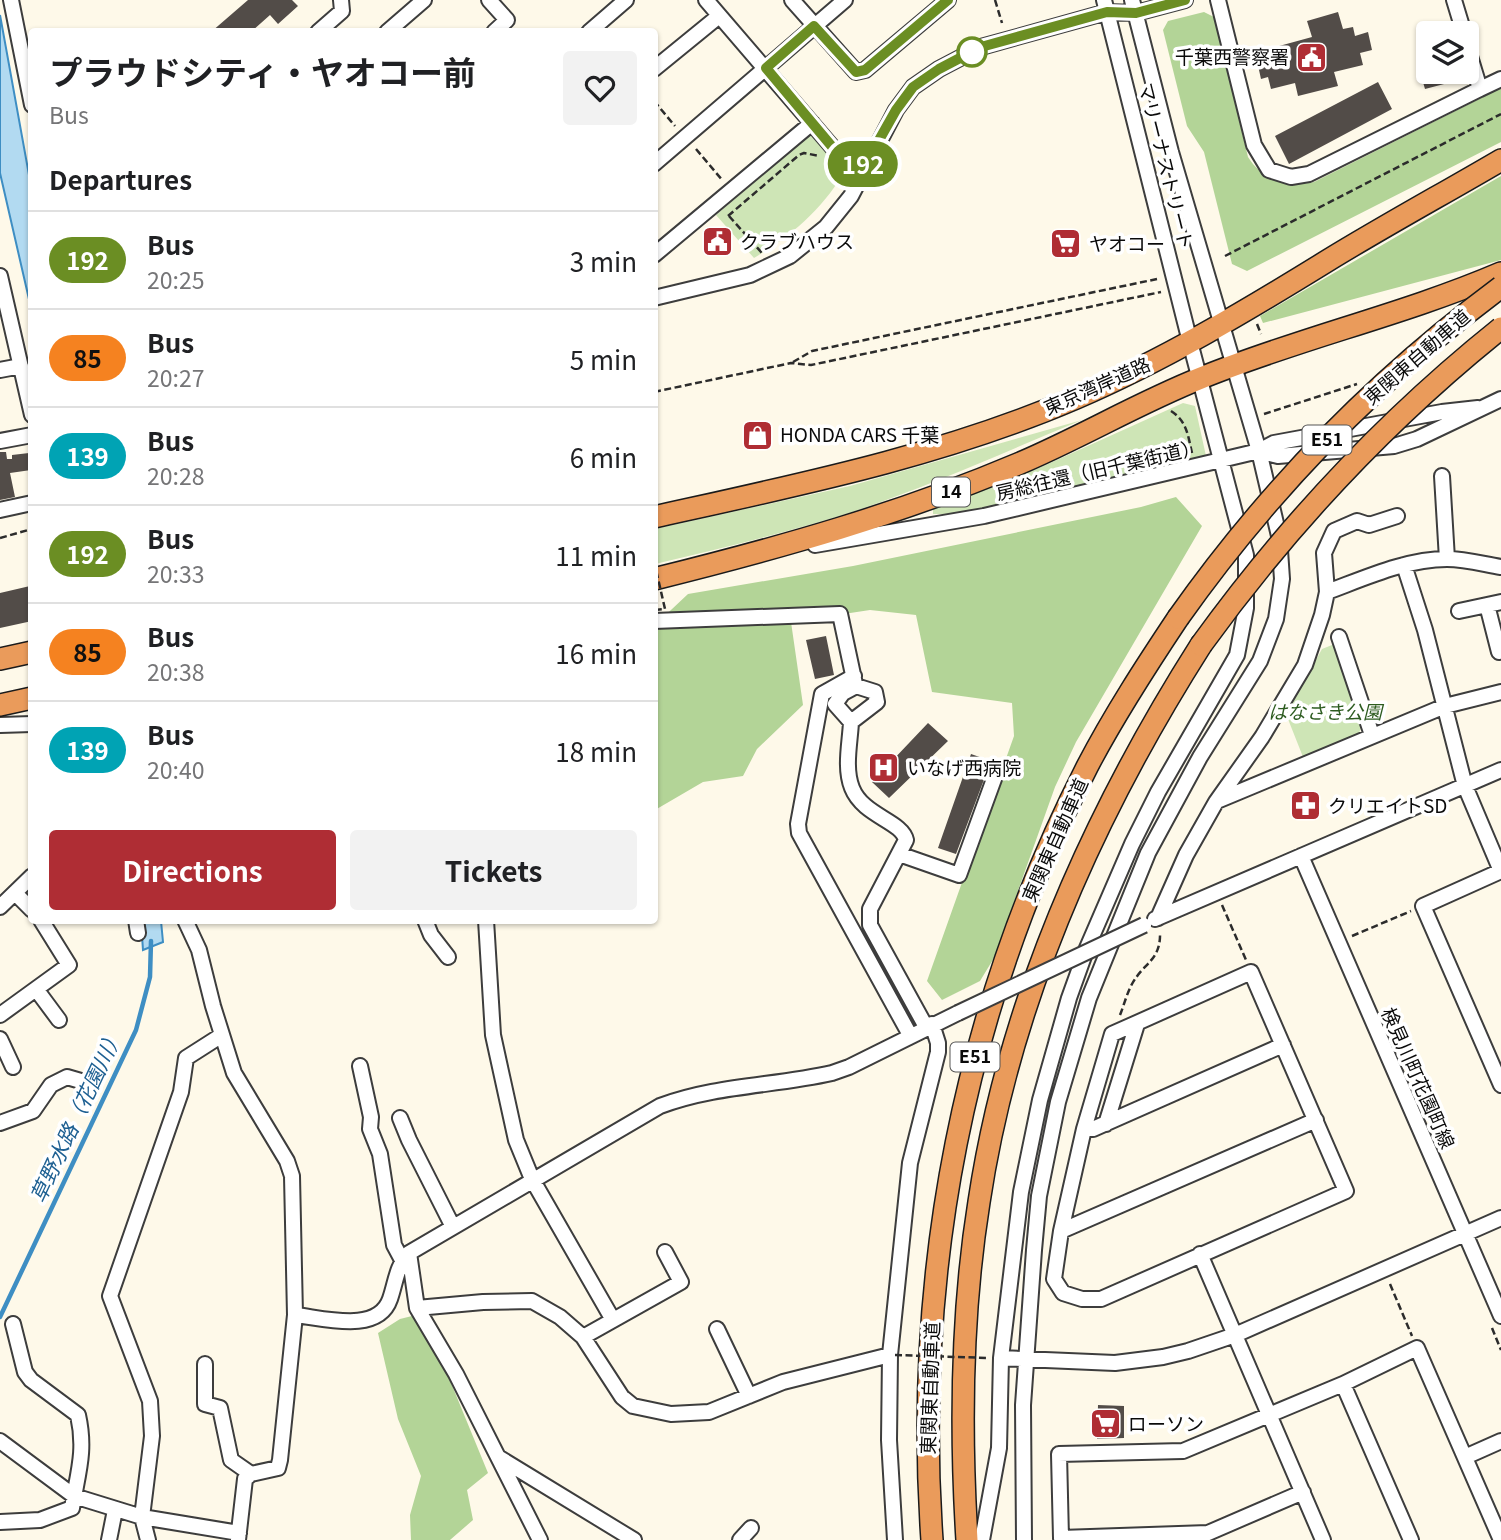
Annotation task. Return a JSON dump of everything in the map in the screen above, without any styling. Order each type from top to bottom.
[{"type":"highway","name":"東京湾岸道路","points":[[658,516],[844,475],[955,443],[1078,397],[1220,325],[1501,160]]},
{"type":"highway","name":"東京湾岸道路","points":[[658,578],[836,531],[960,488],[1021,463],[1200,378],[1450,295],[1501,273]]},
{"type":"highway","name":"東関東自動車道","points":[[932,1540],[928,1391],[936,1262],[947,1184],[971,1069],[1011,943],[1060,822],[1117,713],[1178,618],[1250,523],[1305,462],[1417,355],[1501,287]]},
{"type":"highway","name":"東関東自動車道","points":[[967,1540],[962,1396],[971,1258],[991,1135],[1006,1073],[1044,953],[1093,837],[1146,734],[1201,645],[1277,546],[1376,438],[1501,328]]},
{"type":"highway","points":[[0,659],[28,653]]},
{"type":"highway","points":[[0,705],[28,699]]},
{"type":"street","points":[[11,0],[28,85]]},
{"type":"street","points":[[323,28],[342,11],[341,0]]},
{"type":"street","points":[[392,28],[424,0]]},
{"type":"street","points":[[489,0],[507,20],[498,28]]},
{"type":"street","points":[[594,28],[626,0]]},
{"type":"street","points":[[706,0],[834,149],[865,165]]},
{"type":"street","points":[[792,0],[856,72],[865,70],[948,0]]},
{"type":"street","points":[[658,161],[845,0]]},
{"type":"street","points":[[658,297],[740,278],[790,256],[826,227],[851,196],[896,110],[913,87],[939,69],[981,47],[1122,0]]},
{"type":"street","points":[[1105,6],[1134,7],[1185,0]]},
{"type":"street","points":[[1218,0],[1254,145],[1269,170],[1291,177],[1309,174],[1501,79]]},
{"type":"street","points":[[1454,0],[1460,21]]},
{"type":"street","name":"マリーナストリート","points":[[982,1540],[997,1466],[995,1358],[1021,1192],[1040,1100],[1069,998],[1087,948],[1132,844],[1158,792],[1228,671],[1241,640],[1246,608],[1246,555],[1223,460],[1189,342],[1105,6]]},
{"type":"street","name":"マリーナストリート","points":[[1024,1540],[1022,1470],[1026,1361],[1039,1196],[1058,1102],[1089,998],[1149,853],[1200,757],[1260,661],[1276,619],[1282,579],[1279,536],[1259,452],[1220,325],[1134,7]]},
{"type":"street","points":[[658,66],[719,16]]},
{"type":"street","points":[[1478,84],[1480,89]]},
{"type":"street","points":[[658,252],[812,122]]},
{"type":"street","points":[[0,276],[28,397]]},
{"type":"street","points":[[0,370],[21,366]]},
{"type":"street","points":[[1259,452],[1278,456],[1394,446],[1501,400]]},
{"type":"street","points":[[1259,452],[1274,443],[1442,412],[1478,408]]},
{"type":"street","points":[[0,441],[28,436]]},
{"type":"street","name":"房総往還（旧千葉街道）","points":[[734,559],[984,516],[1259,452]]},
{"type":"street","points":[[1442,476],[1447,559]]},
{"type":"street","points":[[0,510],[28,504]]},
{"type":"street","points":[[1154,924],[1186,855],[1216,802],[1292,690],[1314,641],[1327,592],[1324,552],[1334,531],[1356,521],[1369,525],[1397,516]]},
{"type":"street","points":[[1327,592],[1404,565],[1447,559],[1501,567]]},
{"type":"street","points":[[1404,565],[1446,706],[1465,786],[1501,871],[1423,906],[1501,1085]]},
{"type":"street","points":[[1460,611],[1494,604],[1499,652]]},
{"type":"street","points":[[658,621],[840,614],[855,681]]},
{"type":"street","points":[[1339,637],[1373,735]]},
{"type":"street","points":[[855,681],[835,704],[851,722],[848,770],[852,790],[872,814],[898,826],[904,832],[906,840],[869,917],[870,925],[939,1043],[910,1163],[892,1355],[889,1440],[895,1540]]},
{"type":"street","points":[[851,722],[877,702],[876,692],[855,681],[822,694],[798,824],[799,833],[910,1035]]},
{"type":"street","points":[[1216,802],[1446,706],[1501,692]]},
{"type":"street","points":[[0,725],[28,724]]},
{"type":"street","points":[[899,854],[959,875],[998,768]]},
{"type":"street","points":[[295,1315],[357,1321],[374,1319],[384,1312],[405,1257],[532,1179],[660,1106],[688,1096],[722,1089],[832,1073],[1301,856],[1501,770]]},
{"type":"street","name":"検見川町花園町線","points":[[1301,856],[1501,1316]]},
{"type":"street","points":[[0,907],[28,880]]},
{"type":"street","points":[[15,893],[28,905]]},
{"type":"street","points":[[0,1015],[69,965],[43,924]]},
{"type":"street","points":[[0,1441],[74,1496],[142,1517],[239,1536],[245,1479],[251,1474],[278,1468],[295,1315],[290,1167],[234,1073],[199,950],[186,924]]},
{"type":"street","points":[[427,924],[431,935],[449,957]]},
{"type":"street","points":[[486,924],[493,1035],[516,1139],[532,1179],[613,1320]]},
{"type":"street","points":[[1251,972],[1346,1191],[1101,1299],[1082,1299],[1063,1293],[1054,1279],[1061,1231],[1084,1129],[1112,1034],[1137,1024],[1251,972]]},
{"type":"street","points":[[36,989],[59,1020]]},
{"type":"street","points":[[1106,1124],[1137,1024]]},
{"type":"street","points":[[148,1540],[142,1517],[152,1436],[150,1401],[110,1296],[181,1091],[186,1058],[222,1035]]},
{"type":"street","points":[[0,1039],[13,1067]]},
{"type":"street","points":[[1084,1129],[1106,1124],[1283,1045]]},
{"type":"street","points":[[360,1066],[371,1117],[370,1129],[380,1154],[394,1245],[405,1257],[417,1308],[456,1374],[540,1540]]},
{"type":"street","points":[[0,1124],[33,1111],[51,1086],[67,1077],[91,1084]]},
{"type":"street","points":[[400,1118],[453,1227]]},
{"type":"street","points":[[1061,1231],[1315,1119]]},
{"type":"street","points":[[995,1358],[1115,1363],[1153,1359],[1188,1351],[1235,1335],[1501,1218]]},
{"type":"street","points":[[583,1337],[681,1282],[665,1252]]},
{"type":"street","points":[[1200,1254],[1323,1540]]},
{"type":"street","points":[[417,1308],[532,1301],[560,1317],[583,1337],[622,1397],[633,1406],[671,1414],[709,1412],[783,1382],[892,1355]]},
{"type":"street","points":[[0,1522],[40,1520],[72,1508],[82,1460],[83,1439],[78,1415],[31,1380],[25,1371],[13,1324]]},
{"type":"street","points":[[717,1329],[749,1396]]},
{"type":"street","points":[[1303,1492],[1208,1533],[1061,1538],[1059,1454],[1183,1451],[1343,1384],[1417,1348],[1501,1540]]},
{"type":"street","points":[[205,1364],[205,1404],[220,1408],[231,1460],[251,1474]]},
{"type":"street","points":[[1343,1384],[1411,1540]]},
{"type":"street","points":[[1465,1457],[1501,1441]]},
{"type":"street","points":[[497,1457],[634,1540]]},
{"type":"street","points":[[109,1540],[115,1510]]},
{"type":"street","points":[[740,1540],[751,1528]]},
{"type":"path","points":[[995,0],[1002,23]]},
{"type":"path","points":[[1225,256],[1501,114]]},
{"type":"path","points":[[728,216],[804,153],[819,155],[842,182]]},
{"type":"path","points":[[717,204],[765,257]]},
{"type":"path","points":[[658,392],[791,363],[812,351],[1157,279]]},
{"type":"path","points":[[791,363],[811,365],[1161,292]]},
{"type":"path","points":[[1255,320],[1261,334]]},
{"type":"path","points":[[1170,410],[1180,416],[1187,430],[1195,467]]},
{"type":"path","points":[[0,538],[28,530]]},
{"type":"path","points":[[658,578],[665,609],[658,610]]},
{"type":"path","points":[[1221,904],[1251,972]]},
{"type":"path","points":[[1338,942],[1423,906]]},
{"type":"path","points":[[1112,1034],[1133,982],[1156,956],[1161,945],[1154,924]]},
{"type":"path","points":[[1388,1279],[1417,1348]]},
{"type":"path","points":[[892,1355],[995,1358]]},
{"type":"green space","points":[[1204,12],[1214,17],[1248,157],[1261,171],[1276,180],[1314,182],[1501,88],[1501,142],[1247,271],[1232,264],[1204,152],[1187,126],[1163,30],[1168,21]]},
{"type":"green space","points":[[810,134],[847,167],[807,219],[754,258],[716,215]]},
{"type":"green space","points":[[1501,176],[1501,260],[1263,323],[1260,316]]},
{"type":"green space","points":[[1183,403],[1195,406],[1206,456],[995,507],[956,514],[933,514],[933,508],[1039,468]]},
{"type":"green space","points":[[1082,420],[941,479],[855,511],[658,563],[658,528],[850,486]]},
{"type":"green space","points":[[1176,497],[1202,526],[1076,742],[1055,787],[994,958],[980,981],[942,1000],[927,981],[1014,736],[1012,703],[932,692],[916,615],[870,610],[791,622],[803,705],[757,749],[743,776],[703,782],[658,808],[658,622],[688,594],[853,566],[1141,507]]},
{"type":"green space","name":"はなさき公園","points":[[1337,643],[1363,723],[1359,733],[1303,757],[1286,714],[1322,649]]},
{"type":"green space","points":[[416,1315],[442,1361],[488,1473],[467,1490],[473,1520],[450,1540],[411,1540],[410,1515],[421,1476],[398,1419],[378,1333],[400,1319]]},
{"type":"water","points":[[0,15],[28,169],[28,295],[0,173]]},
{"type":"water","points":[[141,924],[161,924],[163,942],[143,950]]},
{"type":"building","points":[[248,0],[292,0],[298,6],[278,24],[270,15],[255,28],[216,28]]},
{"type":"building","name":"千葉西警察署","points":[[1338,12],[1343,29],[1353,27],[1355,36],[1368,32],[1372,50],[1360,53],[1363,65],[1334,72],[1338,86],[1298,96],[1295,83],[1271,89],[1268,77],[1261,79],[1257,61],[1263,60],[1261,51],[1312,37],[1307,21]]},
{"type":"building","points":[[1378,82],[1392,109],[1289,164],[1275,136]]},
{"type":"building","points":[[1424,84],[1444,84],[1425,89]]},
{"type":"building","points":[[0,452],[6,452],[7,459],[12,459],[12,455],[28,453],[28,470],[10,473],[15,497],[0,500]]},
{"type":"building","points":[[28,586],[28,622],[0,628],[0,593]]},
{"type":"building","points":[[826,636],[834,675],[815,679],[806,640]]},
{"type":"building","points":[[928,723],[948,741],[889,798],[872,782]]},
{"type":"building","points":[[971,754],[991,761],[956,854],[938,848]]},
{"type":"building","points":[[1098,1405],[1124,1406],[1124,1438],[1097,1439]]},
{"type":"waterway","name":"草野水路（花園川）","points":[[0,1317],[136,1030],[150,977],[151,941]]},
{"type":"bus line","name":"192","points":[[948,0],[865,70],[856,72],[849,66],[814,26],[766,68],[834,149],[865,165],[896,110],[913,87],[939,69],[981,47],[1107,12],[1136,13],[1185,0]]},
{"type":"place","name":"千葉西警察署","points":[[1312,57]]},
{"type":"place","name":"クラブハウス","points":[[717,242]]},
{"type":"place","name":"ヤオコー","points":[[1066,244]]},
{"type":"place","name":"HONDA CARS 千葉","points":[[757,435]]},
{"type":"place","name":"いなげ西病院","points":[[884,768]]},
{"type":"place","name":"クリエイトSD","points":[[1305,806]]},
{"type":"place","name":"ローソン","points":[[1105,1424]]}]
